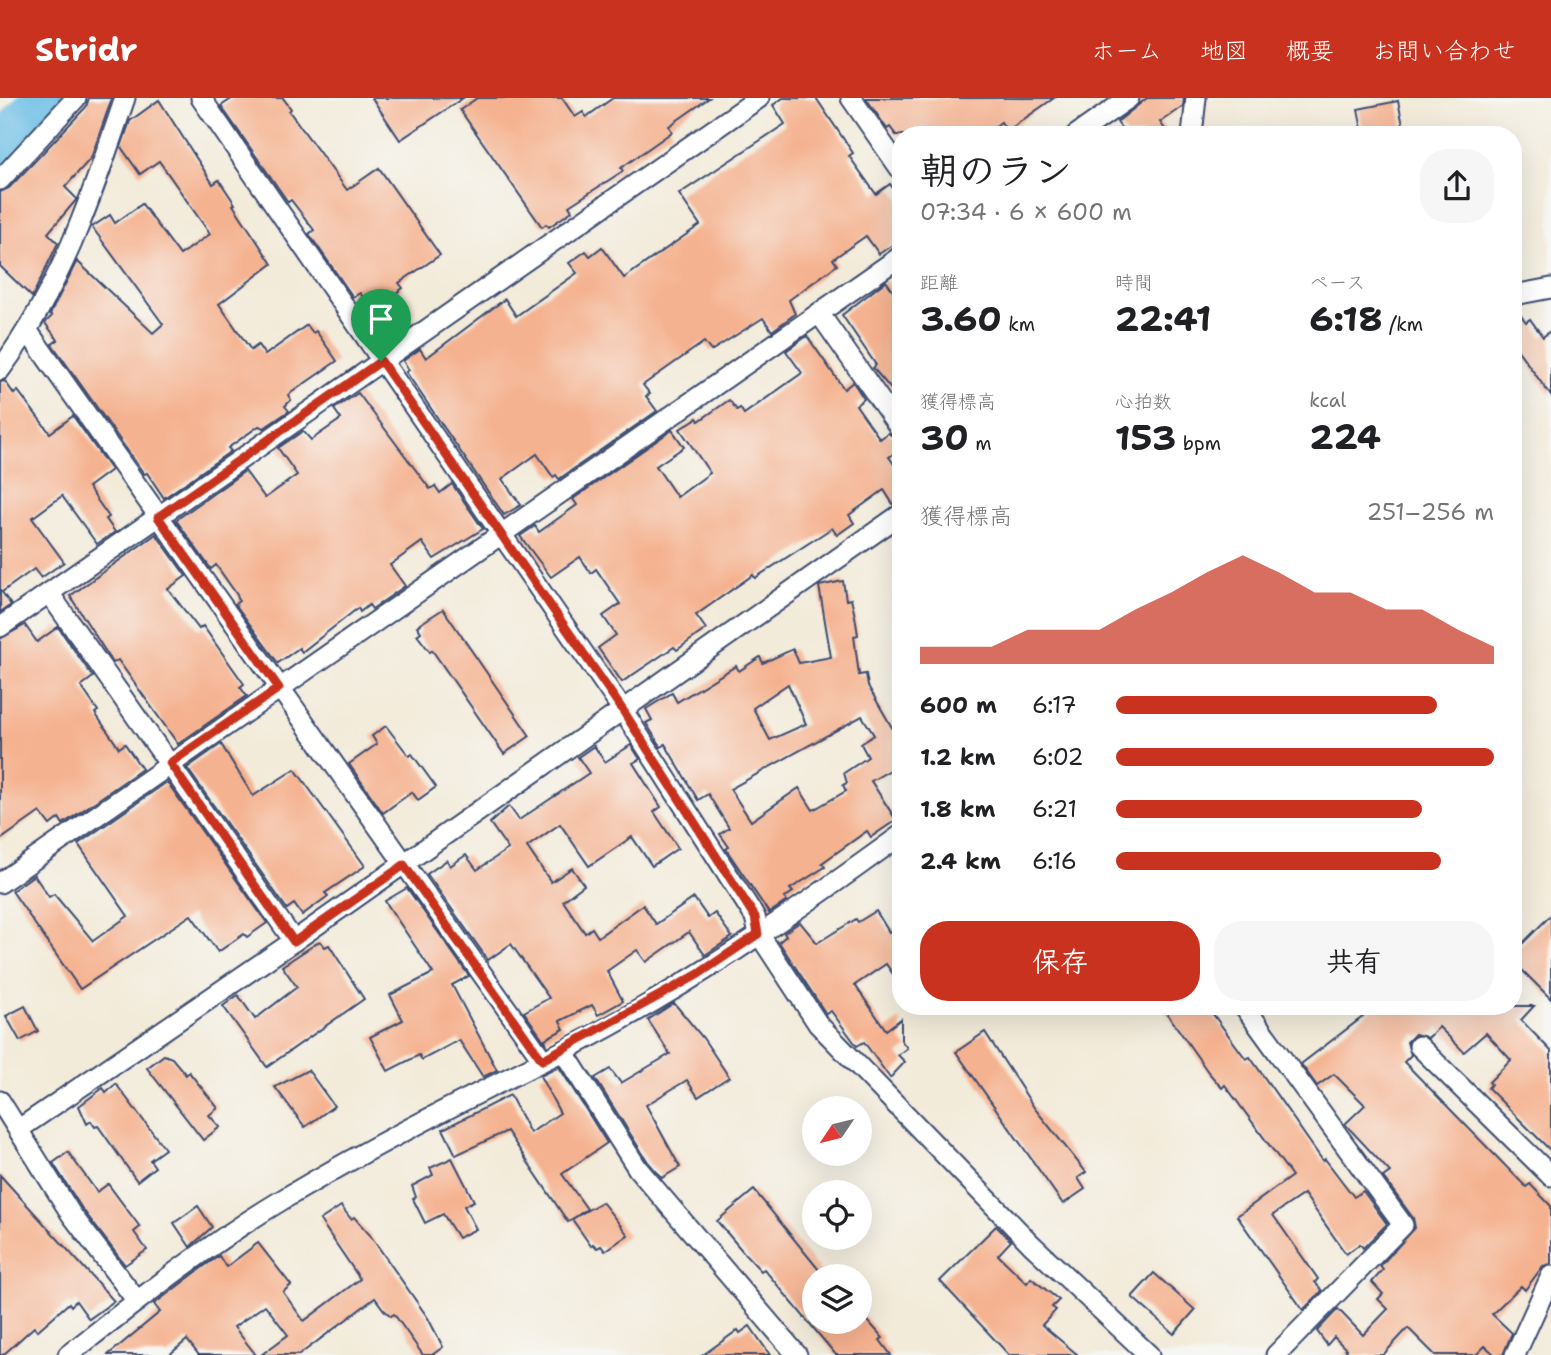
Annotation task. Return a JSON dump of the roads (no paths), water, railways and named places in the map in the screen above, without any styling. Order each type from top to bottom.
[{"type":"street","points":[[0,180],[76,98]]},
{"type":"street","points":[[0,370],[27,330],[64,265],[78,234],[125,98]]},
{"type":"street","points":[[0,627],[759,98]]},
{"type":"street","points":[[851,98],[892,157]]},
{"type":"street","points":[[1089,126],[1129,98]]},
{"type":"street","points":[[1193,126],[1196,98]]},
{"type":"street","points":[[203,99],[622,709],[755,917],[758,934],[827,1033],[1031,1244],[1149,1355]]},
{"type":"street","points":[[0,883],[892,262]]},
{"type":"street","points":[[1522,293],[1551,288]]},
{"type":"street","points":[[819,313],[892,417]]},
{"type":"street","points":[[27,330],[542,1060]]},
{"type":"street","points":[[19,1129],[294,942],[892,520]]},
{"type":"street","points":[[49,593],[294,942]]},
{"type":"street","points":[[68,1355],[137,1301],[279,1202],[348,1161],[563,1051],[697,975],[892,841]]},
{"type":"street","points":[[1251,1015],[1404,1225],[1276,1355]]},
{"type":"street","points":[[1419,1046],[1551,1177]]},
{"type":"street","points":[[563,1051],[638,1169],[797,1355]]},
{"type":"street","points":[[0,1101],[71,1214],[137,1301]]},
{"type":"street","points":[[1515,1355],[1551,1276]]},
{"type":"waterway","points":[[0,149],[44,98]]}]
